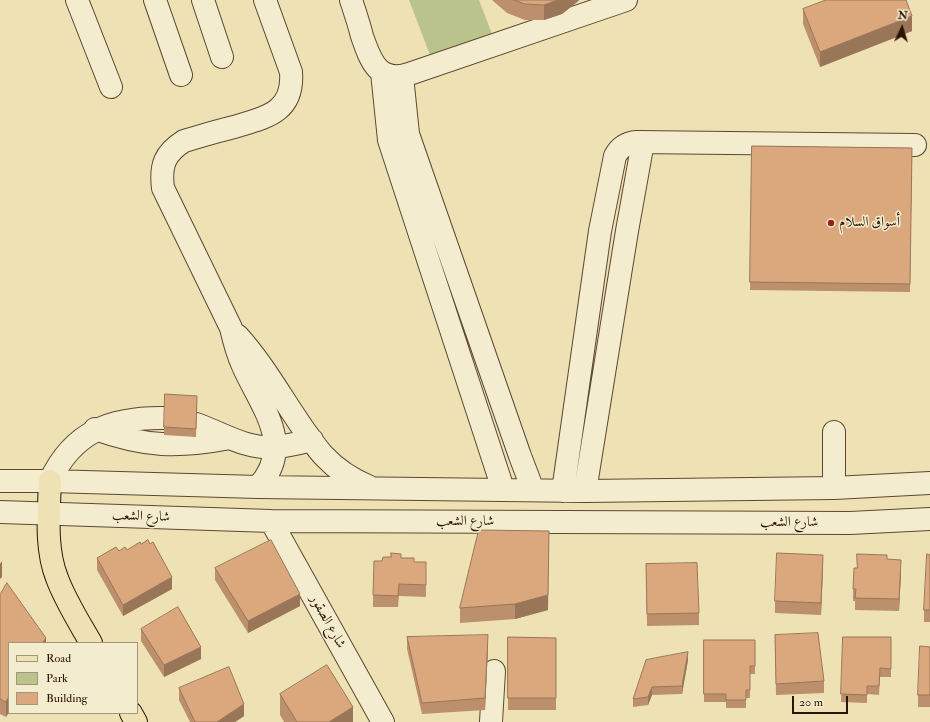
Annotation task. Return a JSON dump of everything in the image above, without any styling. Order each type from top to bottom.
[{"type":"main road","points":[[50,480],[50,553],[57,578],[90,642]]},
{"type":"street","points":[[77,0],[111,87]]},
{"type":"street","points":[[155,0],[181,75]]},
{"type":"street","points":[[203,0],[222,57]]},
{"type":"street","points":[[258,487],[266,479],[274,458],[275,447],[273,428],[243,367],[231,328],[163,188],[162,177],[163,166],[167,156],[175,147],[184,141],[266,118],[281,108],[286,100],[291,87],[291,72],[265,0]]},
{"type":"street","points":[[351,0],[369,55],[376,67],[392,74],[626,0]]},
{"type":"street","points":[[392,74],[408,134],[404,152],[503,489]]},
{"type":"street","points":[[563,491],[600,231],[616,156],[621,148],[629,142],[915,145]]},
{"type":"street","points":[[585,491],[627,231],[644,142]]},
{"type":"street","points":[[404,152],[533,490]]},
{"type":"street","points":[[600,231],[627,231]]},
{"type":"street","points":[[595,272],[621,272]]},
{"type":"street","points":[[231,328],[254,356],[324,456],[339,470],[356,481],[374,489]]},
{"type":"street","points":[[50,480],[59,463],[72,447],[95,429],[129,419],[146,417],[164,418]]},
{"type":"street","points":[[196,424],[254,446],[275,447],[312,440]]},
{"type":"street","points":[[95,429],[117,437],[162,445],[185,445],[230,438]]},
{"type":"street","points":[[834,432],[834,488]]},
{"type":"street","points":[[0,481],[50,480],[258,487],[503,489],[563,491],[834,488],[930,483]]},
{"type":"street","name":"شارع الشعب","points":[[0,512],[271,521],[850,523],[930,519]]},
{"type":"street","name":"شارع الصقور","points":[[271,521],[383,722]]},
{"type":"street","points":[[491,722],[494,671]]},
{"type":"green space","points":[[409,0],[479,0],[492,34],[430,55]]},
{"type":"building","points":[[514,0],[558,0],[544,5],[525,4]]},
{"type":"building","points":[[826,0],[906,0],[912,16],[820,52],[803,9]]},
{"type":"building","name":"أسواق السلام","points":[[752,146],[912,148],[910,284],[750,282]]},
{"type":"building","points":[[165,394],[197,396],[196,429],[164,427]]},
{"type":"building","points":[[479,530],[549,531],[548,595],[515,604],[460,608]]},
{"type":"building","points":[[148,540],[150,544],[153,542],[172,577],[123,605],[97,558],[116,547],[119,551],[125,547],[127,550],[140,542],[141,544]]},
{"type":"building","points":[[271,540],[300,594],[248,621],[215,568]]},
{"type":"building","points":[[391,553],[401,554],[401,558],[414,558],[414,562],[426,562],[426,585],[399,584],[398,596],[373,595],[374,561],[382,561],[383,557],[391,557]]},
{"type":"building","points":[[777,553],[823,555],[821,603],[775,601]]},
{"type":"building","points":[[857,554],[887,555],[887,559],[901,560],[899,599],[855,598],[856,589],[853,589],[854,568],[857,568]]},
{"type":"building","points":[[927,554],[930,555],[930,610],[924,610]]},
{"type":"building","points":[[697,563],[699,613],[647,614],[646,564]]},
{"type":"building","points":[[7,583],[46,638],[43,642],[8,642],[8,698],[6,702],[0,699],[0,595]]},
{"type":"building","points":[[178,607],[201,647],[164,665],[141,629]]},
{"type":"building","points":[[818,633],[824,681],[776,684],[775,635]]},
{"type":"building","points":[[488,635],[485,698],[422,703],[407,637]]},
{"type":"building","points":[[508,637],[556,638],[556,698],[508,698]]},
{"type":"building","points":[[843,637],[891,637],[891,669],[880,668],[879,686],[867,686],[867,695],[841,694]]},
{"type":"building","points":[[704,640],[755,640],[755,666],[750,666],[750,690],[746,690],[746,700],[726,700],[726,694],[704,694]]},
{"type":"building","points":[[920,646],[930,647],[930,695],[918,695]]},
{"type":"building","points":[[688,652],[682,686],[652,687],[648,697],[633,699],[646,660]]},
{"type":"building","points":[[327,665],[353,707],[329,722],[297,722],[280,694]]},
{"type":"building","points":[[229,667],[244,704],[217,722],[195,722],[179,688]]},
{"type":"place","name":"أسواق السلام","points":[[831,223]]}]
